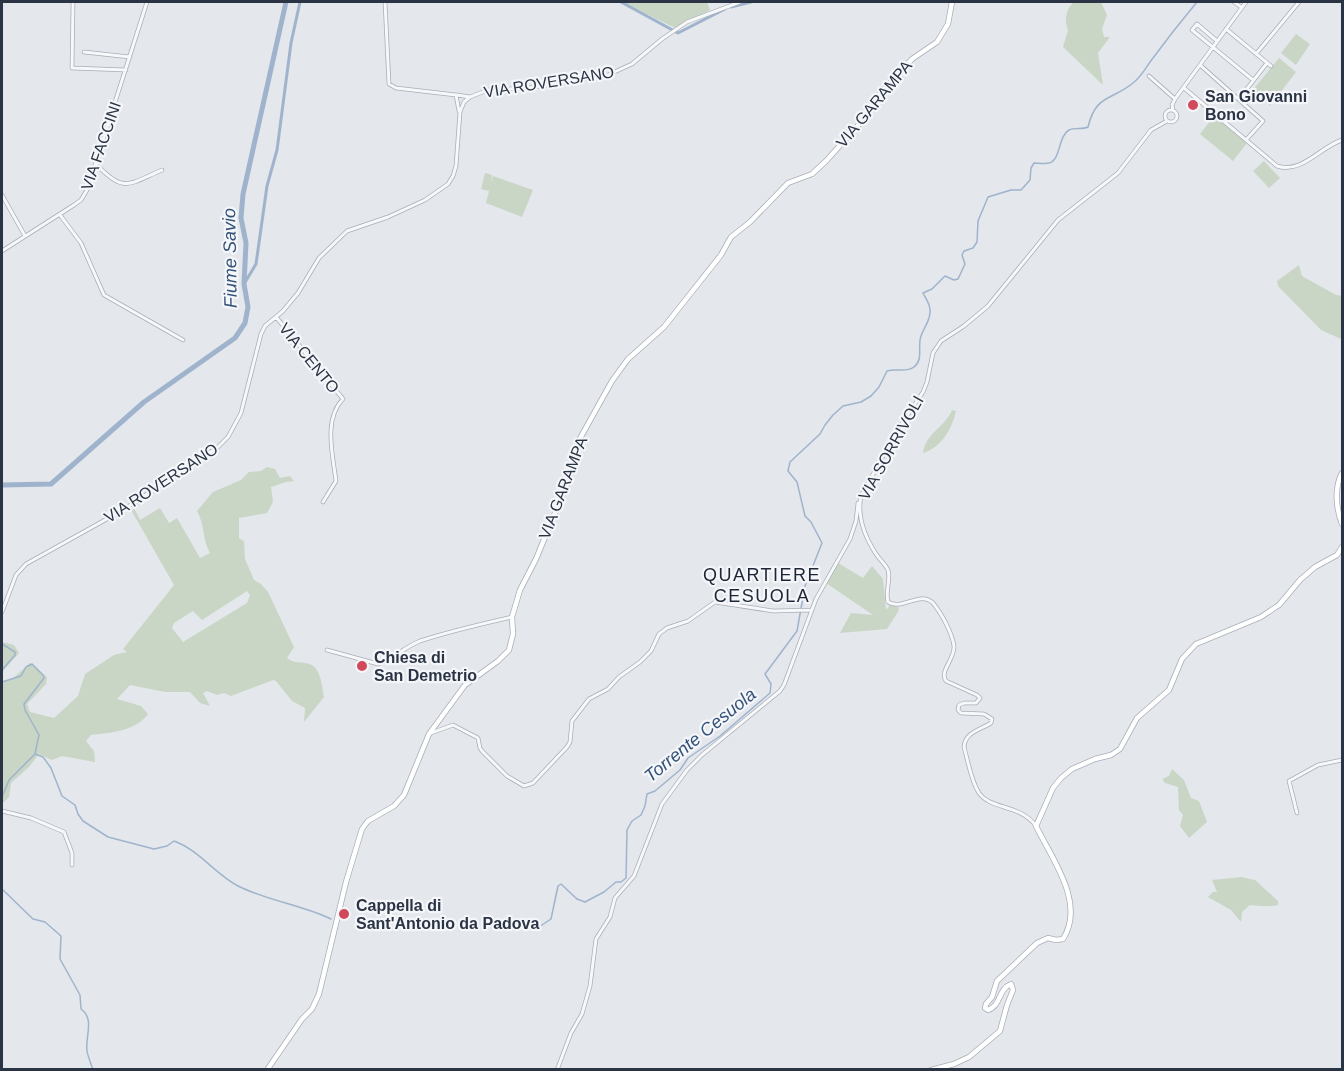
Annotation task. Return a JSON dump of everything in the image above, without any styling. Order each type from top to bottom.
[{"type":"street","points":[[73,2],[72,68],[126,70]]},
{"type":"street","name":"VIA FACCINI","points":[[2,251],[74,206],[84,196],[147,2]]},
{"type":"street","points":[[385,2],[389,84],[396,88],[470,97]]},
{"type":"street","name":"VIA ROVERSANO","points":[[2,612],[16,575],[26,564],[123,510],[218,447],[228,437],[241,413],[265,326],[291,303],[320,258],[338,237],[346,231],[388,217],[425,200],[448,184],[456,166],[460,112],[464,102],[470,97],[488,90],[528,88],[608,75],[632,64],[687,22],[740,2]]},
{"type":"street","name":"VIA GARAMPA","points":[[267,1070],[302,1018],[312,1009],[319,994],[362,829],[369,821],[394,806],[404,795],[429,734],[465,686],[509,650],[513,634],[512,616],[520,590],[536,559],[569,479],[578,442],[612,381],[628,359],[664,327],[720,255],[731,237],[750,222],[788,183],[812,174],[826,161],[862,121],[879,94],[912,59],[938,42],[948,24],[952,2]]},
{"type":"street","points":[[1234,2],[1241,7]]},
{"type":"street","points":[[1171,111],[1177,115],[1177,119],[1173,122],[1166,119],[1171,111],[1170,105],[1246,2]]},
{"type":"street","points":[[1256,54],[1299,2]]},
{"type":"street","points":[[1217,41],[1197,24],[1192,30],[1253,80]]},
{"type":"street","points":[[1226,29],[1269,64],[1239,99]]},
{"type":"street","points":[[84,52],[130,57]]},
{"type":"street","points":[[1200,65],[1263,121],[1246,140]]},
{"type":"street","points":[[1149,76],[1175,99]]},
{"type":"street","points":[[1184,88],[1277,166],[1286,169],[1295,167],[1342,140]]},
{"type":"street","points":[[456,95],[460,112]]},
{"type":"street","name":"VIA SORRIVOLI","points":[[931,1070],[969,1057],[1000,1031],[1013,990],[1011,984],[1006,985],[996,1006],[988,1010],[985,1008],[986,1004],[992,997],[996,981],[1037,943],[1048,938],[1063,939],[1072,921],[1067,889],[1061,872],[1036,826],[1025,815],[984,798],[978,791],[963,747],[967,736],[987,726],[992,719],[984,714],[961,713],[958,710],[959,705],[976,703],[980,698],[944,678],[954,647],[950,634],[932,602],[921,598],[898,606],[888,602],[887,567],[876,555],[866,535],[860,514],[861,495],[897,431],[923,392],[933,353],[941,341],[988,306],[1058,220],[1118,172],[1151,130],[1166,119]]},
{"type":"street","points":[[96,164],[119,183],[126,185],[162,170]]},
{"type":"street","points":[[2,195],[25,236]]},
{"type":"street","points":[[60,215],[81,243],[104,295],[183,340]]},
{"type":"street","name":"VIA CENTO","points":[[276,317],[343,399],[338,405],[331,433],[330,445],[336,481],[323,502]]},
{"type":"street","points":[[1342,473],[1337,498],[1338,513],[1342,524]]},
{"type":"street","points":[[557,1070],[582,1014],[590,986],[596,939],[610,917],[615,898],[634,876],[662,804],[687,770],[702,755],[780,691],[788,678],[812,610],[850,539],[861,495]]},
{"type":"street","points":[[1036,826],[1060,778],[1072,769],[1095,759],[1111,756],[1120,749],[1137,718],[1169,690],[1182,659],[1196,644],[1261,617],[1279,605],[1300,580],[1315,567],[1337,555],[1342,547]]},
{"type":"street","points":[[429,734],[453,725],[473,735],[478,738],[480,748],[507,776],[520,785],[528,785],[567,747],[570,742],[572,721],[589,699],[608,689],[619,677],[640,662],[651,651],[658,634],[667,628],[688,621],[715,602],[773,611],[812,610]]},
{"type":"street","points":[[327,650],[378,663],[420,642],[512,616]]},
{"type":"street","points":[[1297,813],[1289,780],[1318,765],[1342,759]]},
{"type":"street","points":[[2,810],[31,818],[64,832],[72,853],[72,866]]},
{"type":"green space","points":[[622,2],[707,2],[710,10],[675,28]]},
{"type":"green space","points":[[1074,2],[1101,2],[1107,15],[1102,29],[1104,37],[1110,37],[1098,53],[1103,85],[1063,47],[1068,30],[1066,15]]},
{"type":"green space","points":[[1296,34],[1310,44],[1296,65],[1281,53]]},
{"type":"green space","points":[[1279,58],[1296,72],[1270,106],[1252,91]]},
{"type":"green space","points":[[1214,116],[1247,143],[1233,161],[1200,134]]},
{"type":"green space","points":[[1264,161],[1280,178],[1269,188],[1253,171]]},
{"type":"green space","points":[[485,173],[492,175],[491,183],[493,176],[533,190],[522,217],[486,203],[489,191],[481,189]]},
{"type":"green space","points":[[1299,265],[1302,276],[1342,296],[1342,343],[1341,339],[1321,330],[1278,286],[1277,281]]},
{"type":"green space","points":[[952,410],[956,411],[952,424],[941,442],[923,453],[931,435]]},
{"type":"green space","points":[[267,467],[275,469],[280,478],[290,476],[294,481],[271,487],[273,502],[267,513],[239,518],[239,538],[244,541],[245,559],[254,580],[268,592],[294,647],[287,658],[309,664],[316,669],[324,697],[304,722],[305,708],[292,701],[273,680],[231,696],[224,693],[217,695],[207,691],[203,693],[210,706],[200,703],[190,692],[165,692],[130,685],[117,699],[141,706],[148,714],[143,720],[130,728],[91,735],[86,741],[94,751],[95,762],[62,756],[52,760],[39,754],[29,767],[11,783],[9,797],[2,804],[2,680],[4,682],[12,679],[30,663],[47,677],[46,684],[27,704],[30,712],[54,718],[78,696],[85,674],[114,655],[127,652],[123,649],[174,585],[130,508],[152,492],[153,494],[134,508],[140,520],[160,508],[169,523],[177,518],[200,558],[210,553],[197,511],[213,492],[241,480],[249,472],[261,471]],"holes":[[[247,591],[250,595],[247,603],[183,642],[172,628],[174,623],[193,611],[202,620]]]},
{"type":"green space","points":[[838,563],[863,578],[872,566],[883,579],[886,610],[890,605],[898,607],[899,610],[887,629],[840,633],[851,613],[873,615],[826,583]]},
{"type":"green space","points":[[2,642],[14,645],[19,653],[2,672]]},
{"type":"green space","points":[[1172,769],[1184,780],[1191,798],[1199,801],[1207,822],[1189,838],[1180,826],[1183,815],[1179,810],[1178,787],[1165,783],[1162,779],[1169,776]]},
{"type":"green space","points":[[1241,877],[1255,880],[1278,901],[1278,905],[1250,905],[1242,912],[1241,922],[1231,910],[1208,897],[1213,892],[1217,892],[1212,880]]},
{"type":"waterway","name":"Fiume Savio","points":[[2,485],[51,484],[144,402],[235,338],[245,323],[248,307],[244,284],[246,243],[241,218],[243,194],[286,2]]},
{"type":"waterway","points":[[244,284],[256,264],[267,186],[277,150],[291,43],[300,2]]},
{"type":"waterway","points":[[621,2],[678,33],[725,9]]},
{"type":"waterway","points":[[731,7],[751,2]]},
{"type":"waterway","name":"Torrente Cesuola","points":[[539,927],[551,919],[558,886],[561,884],[577,899],[585,902],[626,878],[627,830],[632,821],[641,815],[647,794],[655,791],[680,770],[688,758],[720,736],[770,693],[771,684],[765,674],[797,631],[805,586],[822,543],[811,522],[805,516],[797,482],[788,471],[790,462],[820,434],[833,415],[843,406],[861,402],[871,396],[879,387],[887,371],[908,370],[917,364],[920,357],[921,336],[930,314],[923,293],[932,289],[945,276],[954,280],[958,279],[965,264],[962,255],[964,251],[973,248],[977,242],[978,221],[988,197],[1011,190],[1021,190],[1030,180],[1034,163],[1053,161],[1065,133],[1071,129],[1088,127],[1091,116],[1100,103],[1136,80],[1197,2]]},
{"type":"waterway","points":[[2,644],[15,652],[2,670]]},
{"type":"waterway","points":[[2,682],[21,676],[26,667],[32,664],[44,678],[24,704],[39,735],[35,754],[9,780],[2,797]]},
{"type":"waterway","points":[[35,754],[43,757],[51,768],[62,796],[75,805],[83,821],[108,837],[154,849],[167,846],[174,841],[191,850],[238,886],[331,919]]},
{"type":"waterway","points":[[2,889],[33,919],[45,922],[61,936],[60,959],[80,995],[81,1009],[88,1018],[87,1051],[93,1070]]},
{"type":"place","name":"San Giovanni Bono","points":[[1193,105]]},
{"type":"place","name":"Chiesa di San Demetrio","points":[[362,666]]},
{"type":"place","name":"Cappella di Sant'Antonio da Padova","points":[[344,914]]},
{"type":"district","name":"QUARTIERE CESUOLA","points":[[762,585]]}]
